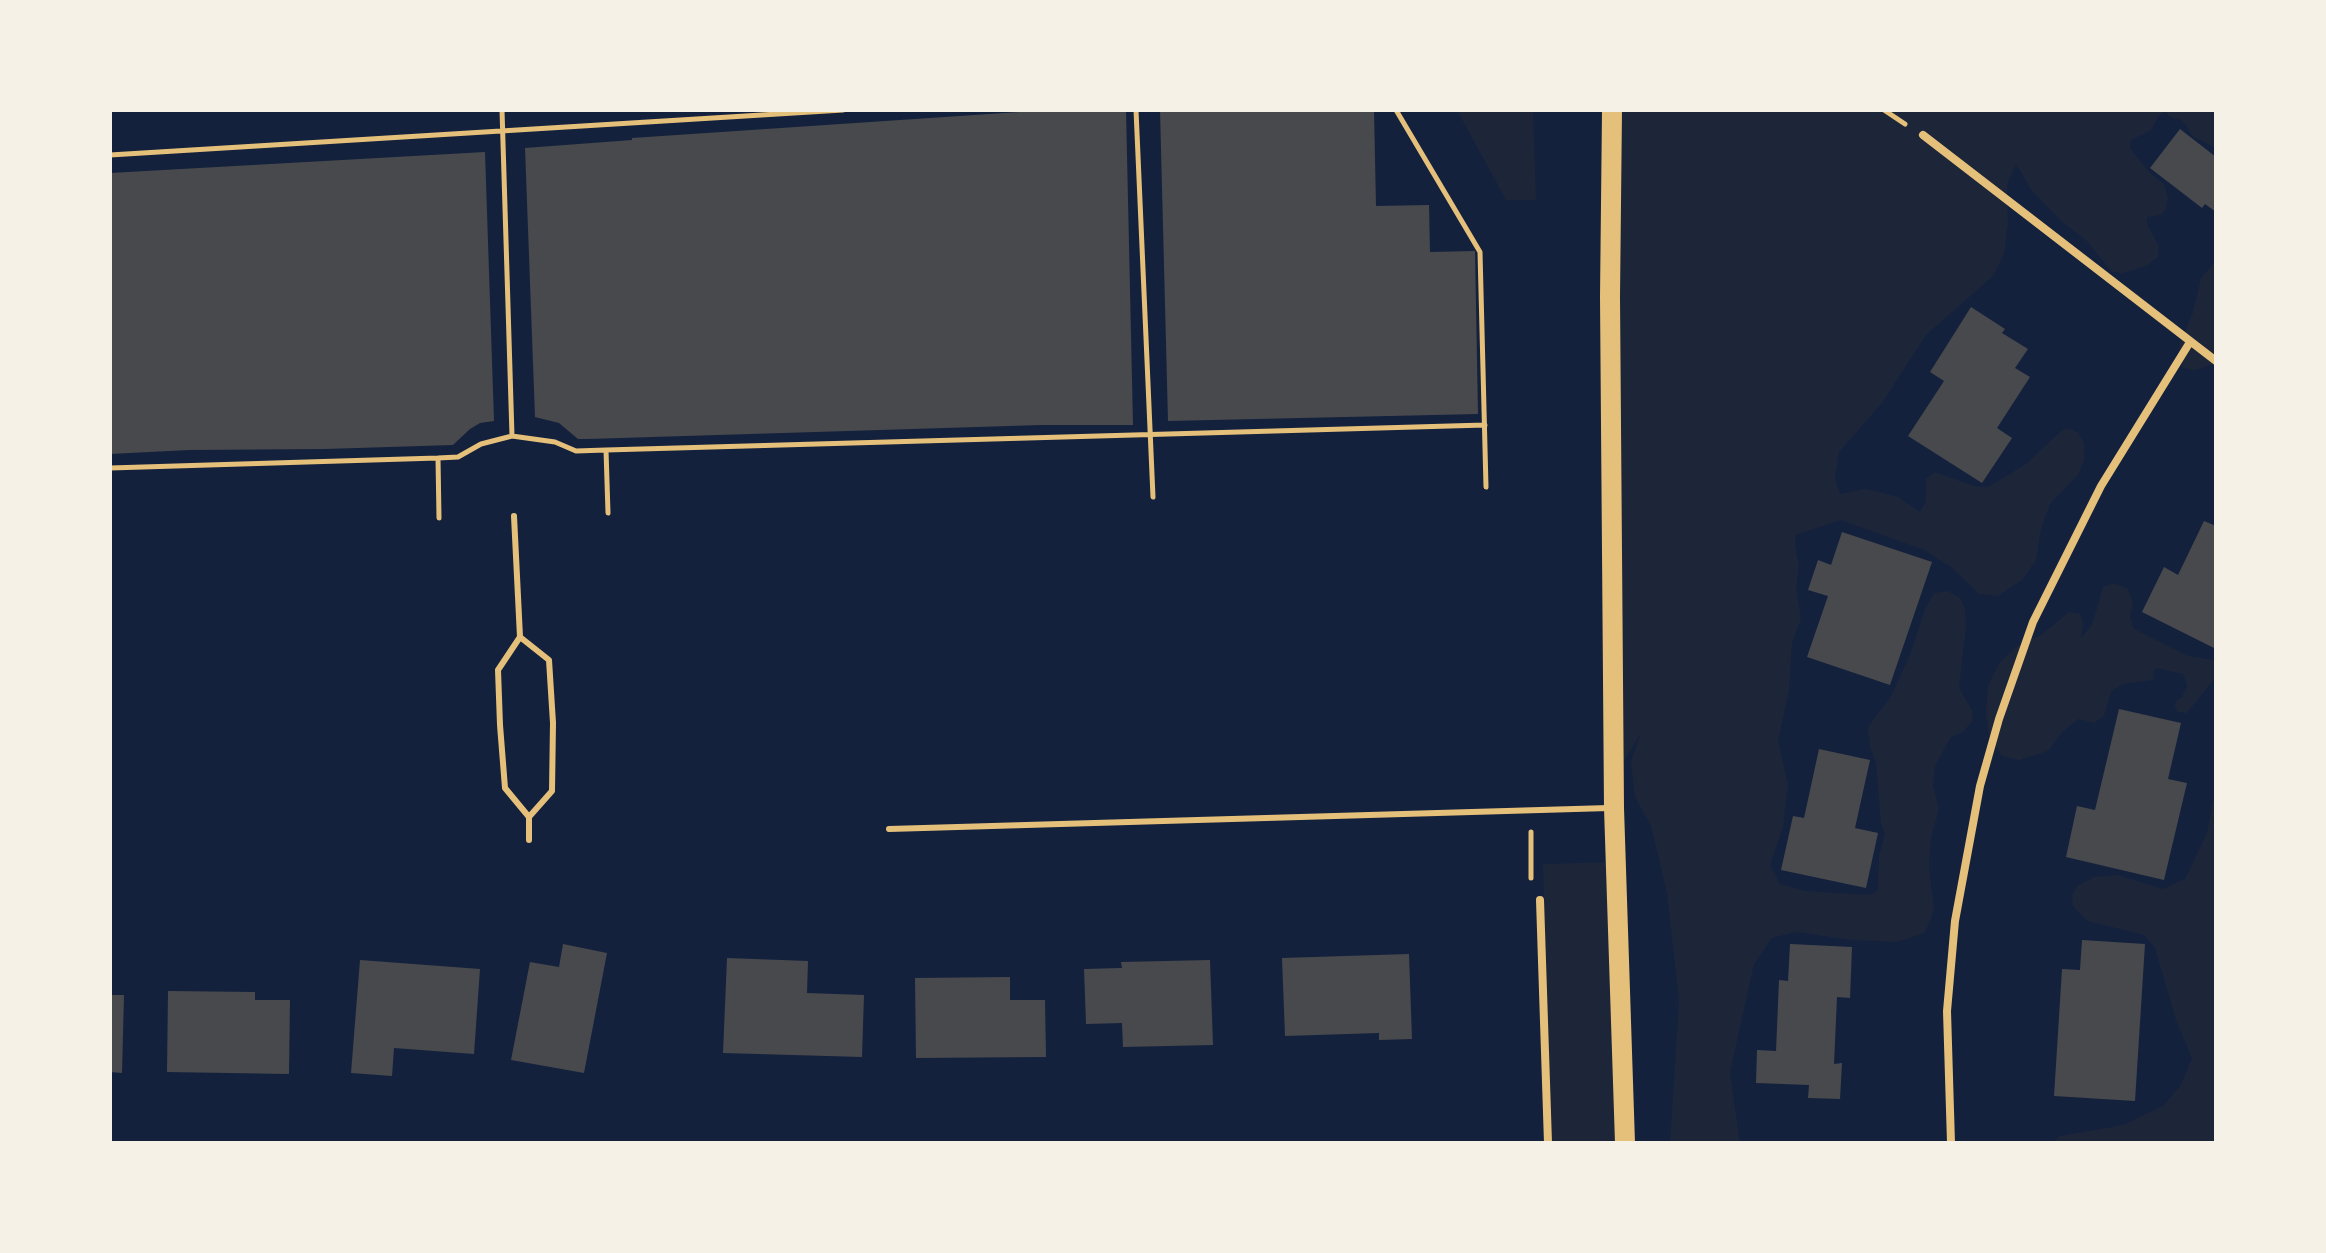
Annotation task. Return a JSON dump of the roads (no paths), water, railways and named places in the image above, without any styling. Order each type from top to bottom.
[{"type":"main road","points":[[1612,110],[1610,297],[1614,808],[1625,1143]]},
{"type":"street","points":[[1923,135],[2216,361]]},
{"type":"street","points":[[1951,1143],[1947,1011],[1955,921],[1980,786],[1999,719],[2033,622],[2101,486],[2190,342]]},
{"type":"street","points":[[1540,900],[1548,1143]]},
{"type":"lane","points":[[514,516],[520,637],[498,670],[500,725],[505,788],[529,817],[529,840]]},
{"type":"lane","points":[[520,637],[549,660],[551,692],[552,791],[529,817]]},
{"type":"lane","points":[[889,829],[1614,808]]}]
